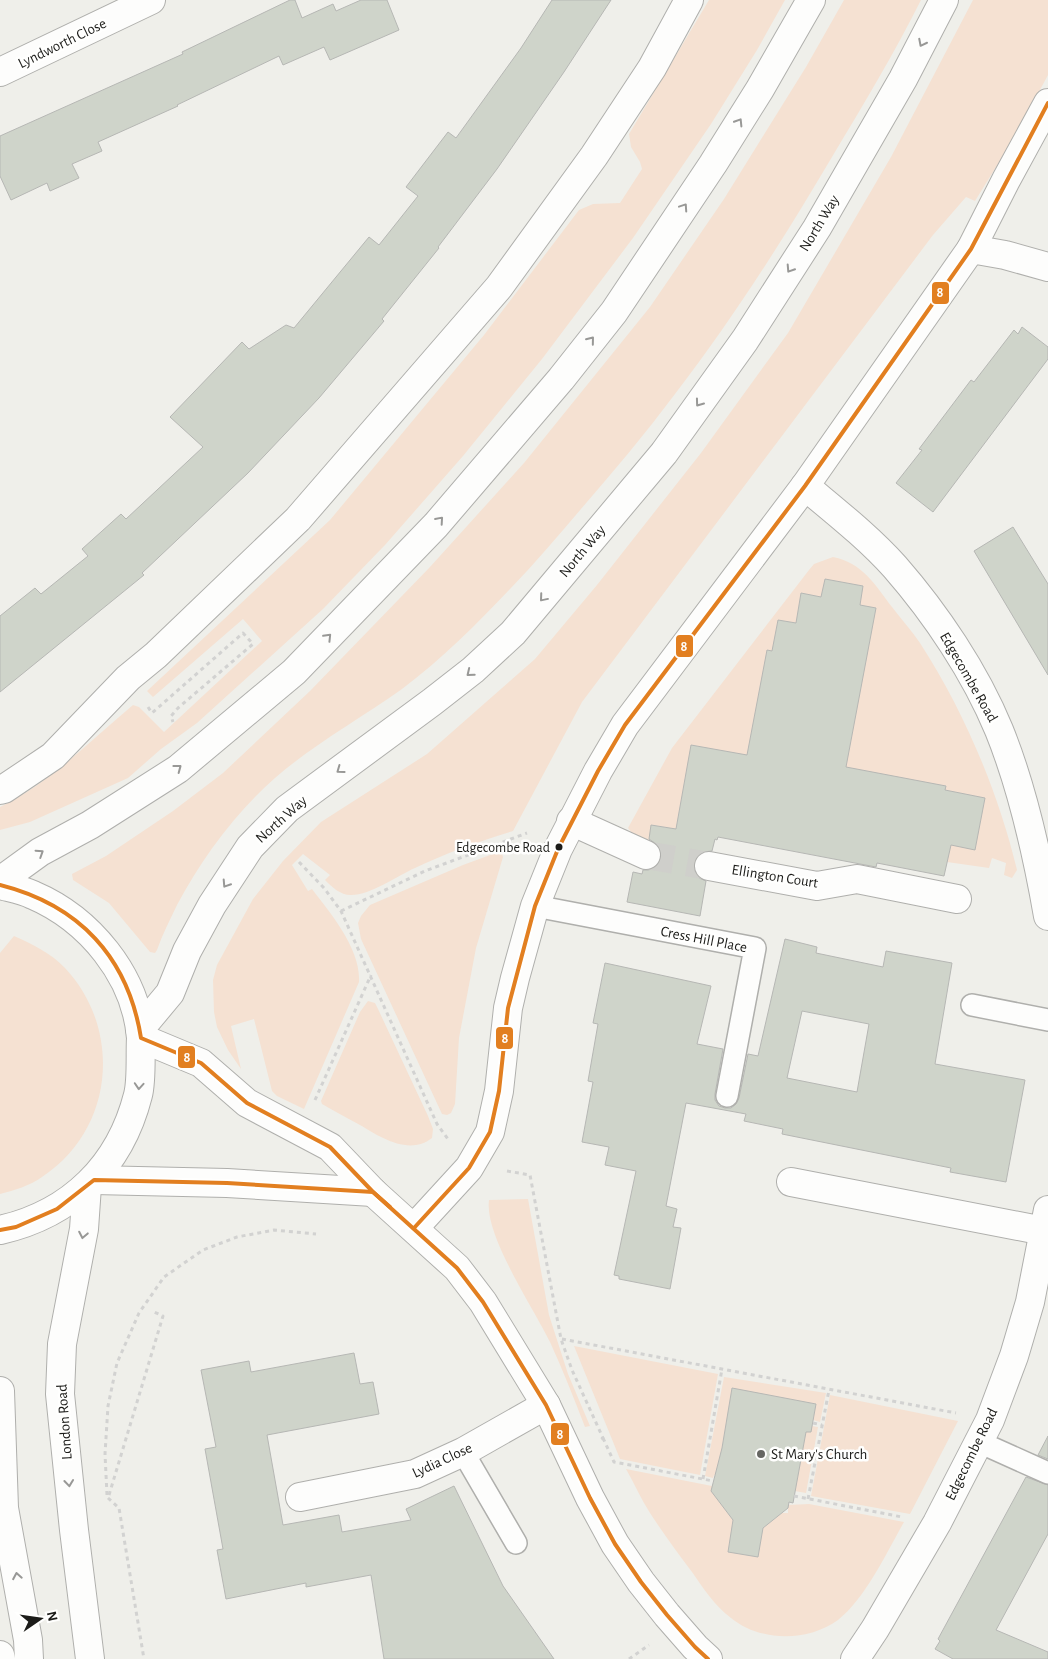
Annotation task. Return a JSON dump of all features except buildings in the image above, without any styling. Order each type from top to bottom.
[{"type":"main road","name":"Lyndworth Close","points":[[0,72],[151,0]]},
{"type":"main road","points":[[0,790],[53,756],[128,678],[156,655],[298,519],[499,287],[599,148],[652,68],[689,0]]},
{"type":"main road","points":[[0,881],[40,852],[90,825],[178,769],[294,672],[436,525],[561,378],[614,312],[713,164],[760,89],[811,0]]},
{"type":"main road","name":"North Way","points":[[141,1033],[170,993],[187,951],[212,905],[250,847],[287,809],[432,702],[473,670],[514,633],[664,452],[745,340],[817,228],[903,79],[944,0]]},
{"type":"main road","points":[[414,1228],[469,1168],[490,1132],[500,1091],[508,1008],[535,906],[558,849],[598,771],[625,725],[805,486],[971,249],[1048,103]]},
{"type":"main road","points":[[971,249],[1048,266]]},
{"type":"main road","name":"Edgecombe Road","points":[[805,486],[854,526],[894,566],[928,608],[957,650],[984,698],[1011,763],[1034,846],[1048,916]]},
{"type":"main road","points":[[572,821],[646,855]]},
{"type":"main road","name":"Ellington Court","points":[[709,866],[817,886],[857,879],[958,898]]},
{"type":"main road","points":[[0,885],[32,894],[62,910],[96,939],[118,968],[131,995],[141,1033],[139,1094],[122,1140],[90,1183],[57,1209],[16,1227],[0,1230]]},
{"type":"main road","points":[[141,1033],[201,1063],[247,1103],[330,1147],[373,1192],[457,1268],[483,1302],[546,1405],[590,1498],[615,1544],[667,1615],[708,1659]]},
{"type":"main road","name":"Edgecombe Road","points":[[791,1182],[1046,1220],[1030,1302],[1014,1356],[985,1431],[937,1524],[855,1659]]},
{"type":"main road","points":[[90,1183],[227,1183],[373,1192]]},
{"type":"main road","name":"London Road","points":[[90,1183],[84,1229],[62,1344],[60,1394],[90,1659]]},
{"type":"main road","points":[[0,1391],[2,1503],[28,1640],[29,1659]]},
{"type":"main road","name":"Lydia Close","points":[[300,1497],[415,1474],[463,1452],[546,1405]]},
{"type":"main road","points":[[0,1655],[1,1659]]},
{"type":"lane","name":"Cress Hill Place","points":[[535,906],[755,948],[727,1096]]},
{"type":"lane","points":[[972,1005],[1048,1020]]},
{"type":"lane","points":[[985,1431],[1048,1473]]},
{"type":"lane","points":[[463,1452],[516,1543]]},
{"type":"path","points":[[128,678],[152,713],[243,633],[253,644],[178,708],[171,716],[173,722]]},
{"type":"path","points":[[341,910],[426,871],[522,835],[572,821]]},
{"type":"path","points":[[299,862],[324,888],[341,910],[437,1124]]},
{"type":"path","points":[[301,1130],[371,975]]},
{"type":"path","points":[[504,1171],[530,1175],[561,1339],[829,1390],[985,1431]]},
{"type":"path","points":[[144,1659],[119,1508],[108,1498],[105,1454],[108,1406],[117,1363],[139,1313],[164,1277],[203,1250],[237,1237],[274,1230],[316,1234]]},
{"type":"path","points":[[108,1498],[163,1316],[152,1311]]},
{"type":"path","points":[[703,1479],[722,1369]]},
{"type":"path","points":[[808,1499],[829,1390]]},
{"type":"path","points":[[813,1423],[822,1424]]},
{"type":"path","points":[[603,1438],[614,1462],[713,1481]]},
{"type":"path","points":[[794,1496],[937,1524]]},
{"type":"shaded area","points":[[709,0],[785,0],[757,50],[711,124],[633,238],[542,359],[463,456],[385,545],[323,609],[197,723],[161,749],[128,778],[30,822],[0,830],[0,807],[36,786],[53,773],[133,705],[139,707],[164,732],[262,641],[243,619],[153,697],[147,691],[330,520],[484,335],[579,210],[593,204],[620,203],[642,169],[631,147],[629,134]]},
{"type":"shaded area","points":[[844,0],[921,0],[878,79],[795,218],[738,307],[696,366],[629,453],[529,569],[472,628],[416,678],[305,754],[275,778],[246,806],[208,853],[177,905],[157,950],[155,953],[150,952],[109,903],[73,880],[72,874],[106,856],[173,811],[223,773],[310,691],[430,567],[524,463],[650,307],[724,199],[806,67]]},
{"type":"shaded area","points":[[973,0],[1048,0],[1048,75],[1014,138],[975,201],[966,197],[933,235],[582,702],[513,831],[439,857],[375,889],[359,894],[347,895],[336,890],[325,880],[330,875],[303,854],[292,865],[308,891],[312,889],[328,909],[350,945],[355,957],[359,982],[304,1109],[277,1096],[272,1091],[254,1019],[231,1026],[241,1069],[228,1050],[217,1027],[214,1012],[213,980],[217,965],[253,899],[283,861],[321,822],[427,754],[535,659],[597,585],[701,453],[788,333],[891,157]]},
{"type":"shaded area","points":[[833,557],[852,564],[874,583],[917,638],[936,669],[965,724],[990,781],[1017,870],[1012,878],[1004,875],[1006,863],[992,858],[989,868],[947,862],[950,845],[984,798],[945,790],[946,786],[839,772],[875,608],[860,605],[863,586],[825,579],[821,597],[801,593],[796,623],[778,620],[753,757],[692,745],[676,829],[652,825],[649,840],[632,833],[628,828],[672,748],[814,564]]},
{"type":"shaded area","points":[[501,851],[503,857],[476,948],[459,1038],[455,1104],[451,1113],[447,1115],[442,1114],[361,939],[358,923],[370,905],[463,865]]},
{"type":"shaded area","points":[[14,936],[54,958],[65,968],[84,993],[96,1020],[102,1049],[102,1078],[96,1107],[84,1133],[66,1157],[37,1180],[0,1194],[0,953]]},
{"type":"shaded area","points":[[368,1001],[375,1003],[428,1116],[433,1129],[432,1138],[423,1143],[404,1145],[395,1143],[376,1135],[322,1104],[321,1101],[360,1012]]},
{"type":"shaded area","points":[[528,1199],[549,1315],[568,1374],[590,1426],[585,1427],[550,1342],[512,1272],[494,1232],[489,1200]]},
{"type":"shaded area","points":[[574,1346],[718,1374],[700,1475],[620,1459]]},
{"type":"shaded area","points":[[724,1377],[826,1393],[820,1422],[813,1420],[816,1404],[732,1389],[717,1476],[714,1475],[713,1478],[705,1476]]},
{"type":"shaded area","points":[[830,1395],[958,1421],[910,1514],[811,1496]]},
{"type":"shaded area","points":[[812,1426],[818,1427],[806,1493],[795,1491],[806,1432]]},
{"type":"shaded area","points":[[626,1469],[712,1486],[712,1488],[718,1489],[717,1498],[733,1520],[729,1552],[758,1557],[763,1528],[782,1513],[788,1513],[788,1505],[809,1504],[904,1522],[866,1588],[848,1611],[838,1620],[813,1632],[799,1635],[770,1635],[756,1632],[743,1626],[725,1613],[715,1602],[655,1520]]},
{"type":"tunnel","points":[[646,855],[709,866]]},
{"type":"transit line","name":"8","points":[[414,1228],[469,1168],[490,1132],[499,1091],[508,1008],[535,906],[558,849],[598,771],[625,725],[805,486],[971,249],[1048,103]]},
{"type":"transit line","name":"8","points":[[0,885],[28,894],[54,906],[76,921],[95,939],[112,959],[125,983],[141,1038],[201,1063],[247,1103],[330,1147],[373,1192],[457,1268],[483,1302],[546,1405],[590,1498],[615,1544],[667,1615],[708,1659]]},
{"type":"transit line","name":"8","points":[[0,1230],[16,1227],[57,1209],[94,1180],[227,1183],[373,1192],[390,1207]]},
{"type":"place","name":"Edgecombe Road","points":[[559,847]]},
{"type":"place","name":"St Mary's Church","points":[[761,1454]]}]
